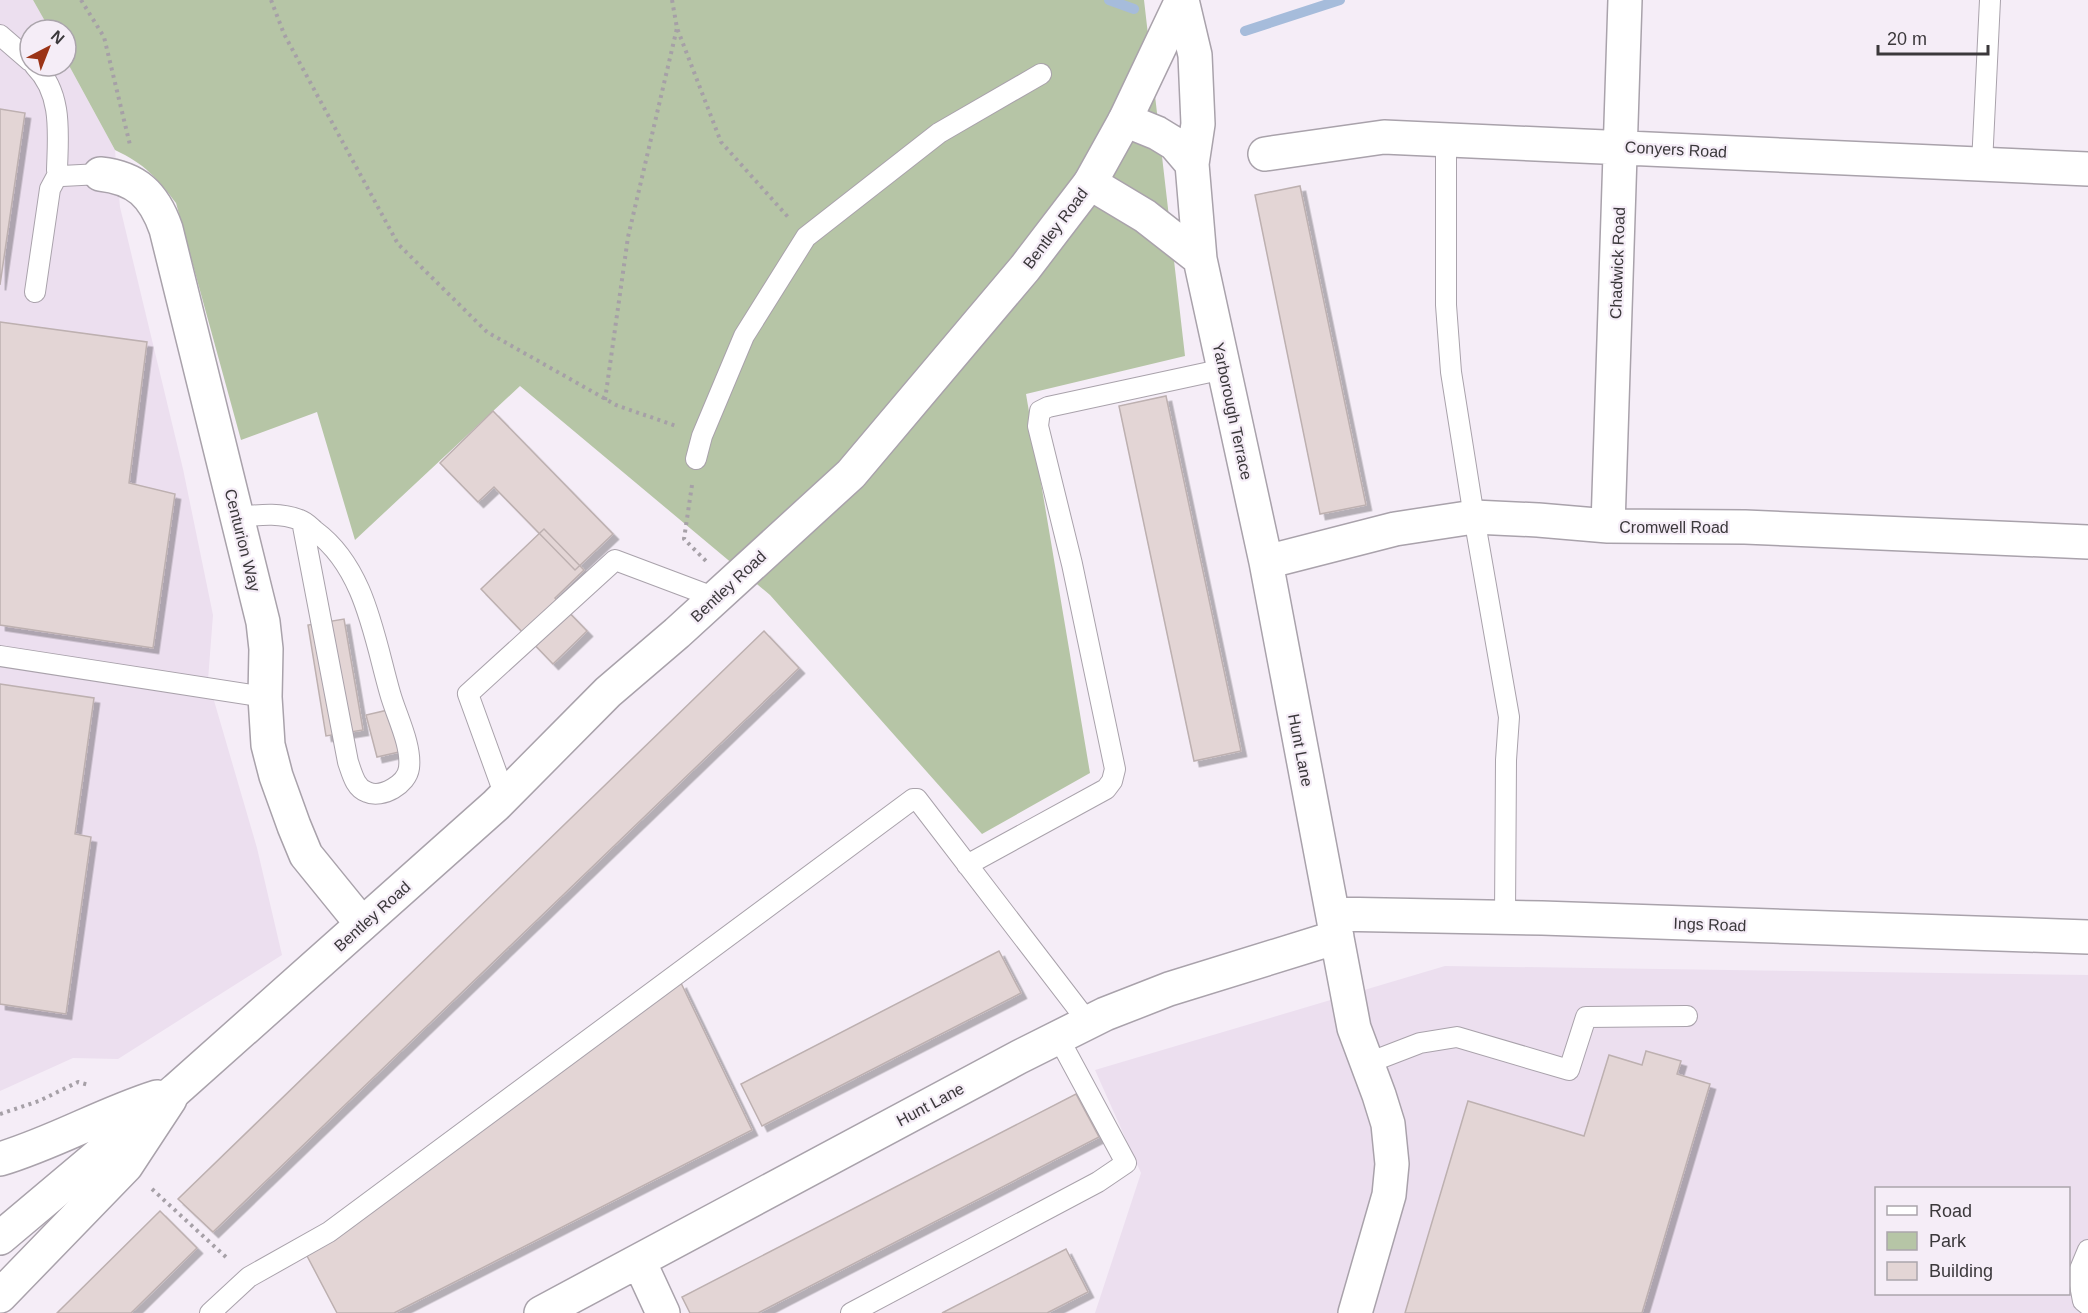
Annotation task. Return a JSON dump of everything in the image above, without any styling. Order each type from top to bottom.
[{"type":"main road","name":"Bentley Road","points":[[0,1238],[176,1090],[363,924],[505,796],[608,692],[851,474],[1025,268],[1090,183],[1125,120],[1182,0]]},
{"type":"main road","name":"Yarborough Terrace","points":[[1182,0],[1195,55],[1198,124],[1192,164],[1200,260],[1266,562]]},
{"type":"main road","name":"Chadwick Road","points":[[1608,526],[1625,0]]},
{"type":"main road","points":[[1125,120],[1157,133],[1175,144],[1192,164]]},
{"type":"main road","name":"Conyers Road","points":[[1265,154],[1384,137],[1622,146],[2088,169]]},
{"type":"main road","name":"Centurion Way","points":[[100,174],[130,181],[140,188],[160,212],[166,229],[263,622],[267,649],[265,697],[268,745],[276,776],[306,855],[363,924]]},
{"type":"main road","points":[[1090,183],[1145,216],[1200,260]]},
{"type":"main road","name":"Cromwell Road","points":[[1266,562],[1395,529],[1474,517],[1608,526],[1745,527],[2088,542]]},
{"type":"main road","name":"Hunt Lane","points":[[1266,562],[1354,1028],[1388,1124],[1392,1164],[1389,1195],[1355,1313]]},
{"type":"main road","name":"Ings Road","points":[[1335,926],[1504,917],[2088,937]]},
{"type":"main road","name":"Hunt Lane","points":[[541,1313],[1088,1022],[1335,926]]},
{"type":"main road","name":"Bentley Road","points":[[0,1159],[33,1149],[125,1107],[176,1090]]},
{"type":"main road","name":"Bentley Road","points":[[0,1296],[126,1166],[176,1090]]},
{"type":"main road","points":[[639,1261],[663,1313]]},
{"type":"lane","points":[[1982,164],[1990,0]]},
{"type":"lane","points":[[0,35],[18,51]]},
{"type":"lane","points":[[696,459],[702,436],[744,336],[806,237],[939,133],[1041,74]]},
{"type":"lane","points":[[35,292],[50,189],[58,174],[59,120],[50,86],[44,78]]},
{"type":"lane","points":[[1446,139],[1446,305],[1451,372],[1509,717],[1506,760],[1504,917]]},
{"type":"lane","points":[[58,174],[62,176],[100,174]]},
{"type":"lane","points":[[968,865],[1106,789],[1112,781],[1114,769],[1072,564],[1038,426],[1040,411],[1048,407],[1224,369]]},
{"type":"lane","points":[[237,517],[276,514],[302,521],[326,539],[347,566],[371,619],[390,693],[409,753],[407,775],[386,793],[366,792],[354,779],[348,762],[302,521]]},
{"type":"lane","points":[[505,796],[468,694],[615,560],[722,592]]},
{"type":"lane","points":[[0,656],[265,697]]},
{"type":"lane","points":[[210,1313],[249,1277],[329,1232],[912,799],[917,799],[1088,1022]]},
{"type":"lane","points":[[1368,1063],[1420,1043],[1457,1037],[1569,1070],[1586,1017],[1687,1016]]},
{"type":"lane","points":[[851,1313],[1098,1182],[1126,1163],[1058,1037]]},
{"type":"lane","points":[[2088,1250],[2078,1274],[2083,1301],[2088,1305]]},
{"type":"path","points":[[81,0],[105,37],[140,188]]},
{"type":"path","points":[[271,0],[285,33],[398,244],[487,332],[605,400],[702,436]]},
{"type":"path","points":[[672,0],[677,28],[721,142],[806,237]]},
{"type":"path","points":[[605,400],[628,237],[677,28]]},
{"type":"path","points":[[696,459],[684,539],[722,592]]},
{"type":"path","points":[[126,1166],[249,1277]]},
{"type":"shaded area","points":[[0,0],[33,0],[43,18],[18,18],[18,78],[76,78],[115,150],[120,207],[183,469],[213,615],[208,680],[257,848],[282,955],[118,1059],[73,1058],[0,1091]]},
{"type":"shaded area","points":[[1445,966],[2088,975],[2088,1313],[1095,1313],[1141,1173],[1095,1070]]},
{"type":"green space","points":[[33,0],[1144,0],[1185,356],[1026,394],[1090,773],[982,834],[770,595],[520,386],[355,540],[317,412],[241,440],[176,203],[150,172],[115,150],[76,78],[78,78],[78,18],[43,18]]},
{"type":"building","points":[[0,109],[25,113],[0,285]]},
{"type":"building","points":[[1300,186],[1366,505],[1320,514],[1255,195]]},
{"type":"building","points":[[0,322],[147,342],[129,483],[175,494],[153,648],[0,625]]},
{"type":"building","points":[[1166,396],[1241,751],[1194,761],[1119,406]]},
{"type":"building","points":[[493,411],[613,534],[575,570],[494,487],[478,502],[440,463]]},
{"type":"building","points":[[544,529],[584,570],[555,598],[587,631],[553,664],[481,589]]},
{"type":"building","points":[[344,619],[363,730],[326,736],[308,625]]},
{"type":"building","points":[[764,631],[799,668],[213,1232],[178,1199]]},
{"type":"building","points":[[0,684],[94,698],[75,834],[91,837],[66,1014],[0,1004]]},
{"type":"building","points":[[388,710],[399,752],[377,757],[366,715]]},
{"type":"building","points":[[999,951],[1021,993],[762,1126],[741,1084]]},
{"type":"building","points":[[681,983],[752,1130],[394,1313],[337,1313],[306,1254]]},
{"type":"building","points":[[1646,1051],[1681,1061],[1677,1074],[1710,1084],[1642,1313],[1405,1313],[1468,1101],[1584,1136],[1609,1055],[1642,1065]]},
{"type":"building","points":[[1076,1094],[1099,1137],[758,1313],[690,1313],[682,1297]]},
{"type":"building","points":[[160,1211],[197,1248],[131,1313],[57,1313]]},
{"type":"building","points":[[1066,1249],[1088,1292],[1047,1313],[942,1313]]},
{"type":"waterway","points":[[1109,0],[1134,9]]},
{"type":"waterway","points":[[1245,31],[1340,0]]}]
